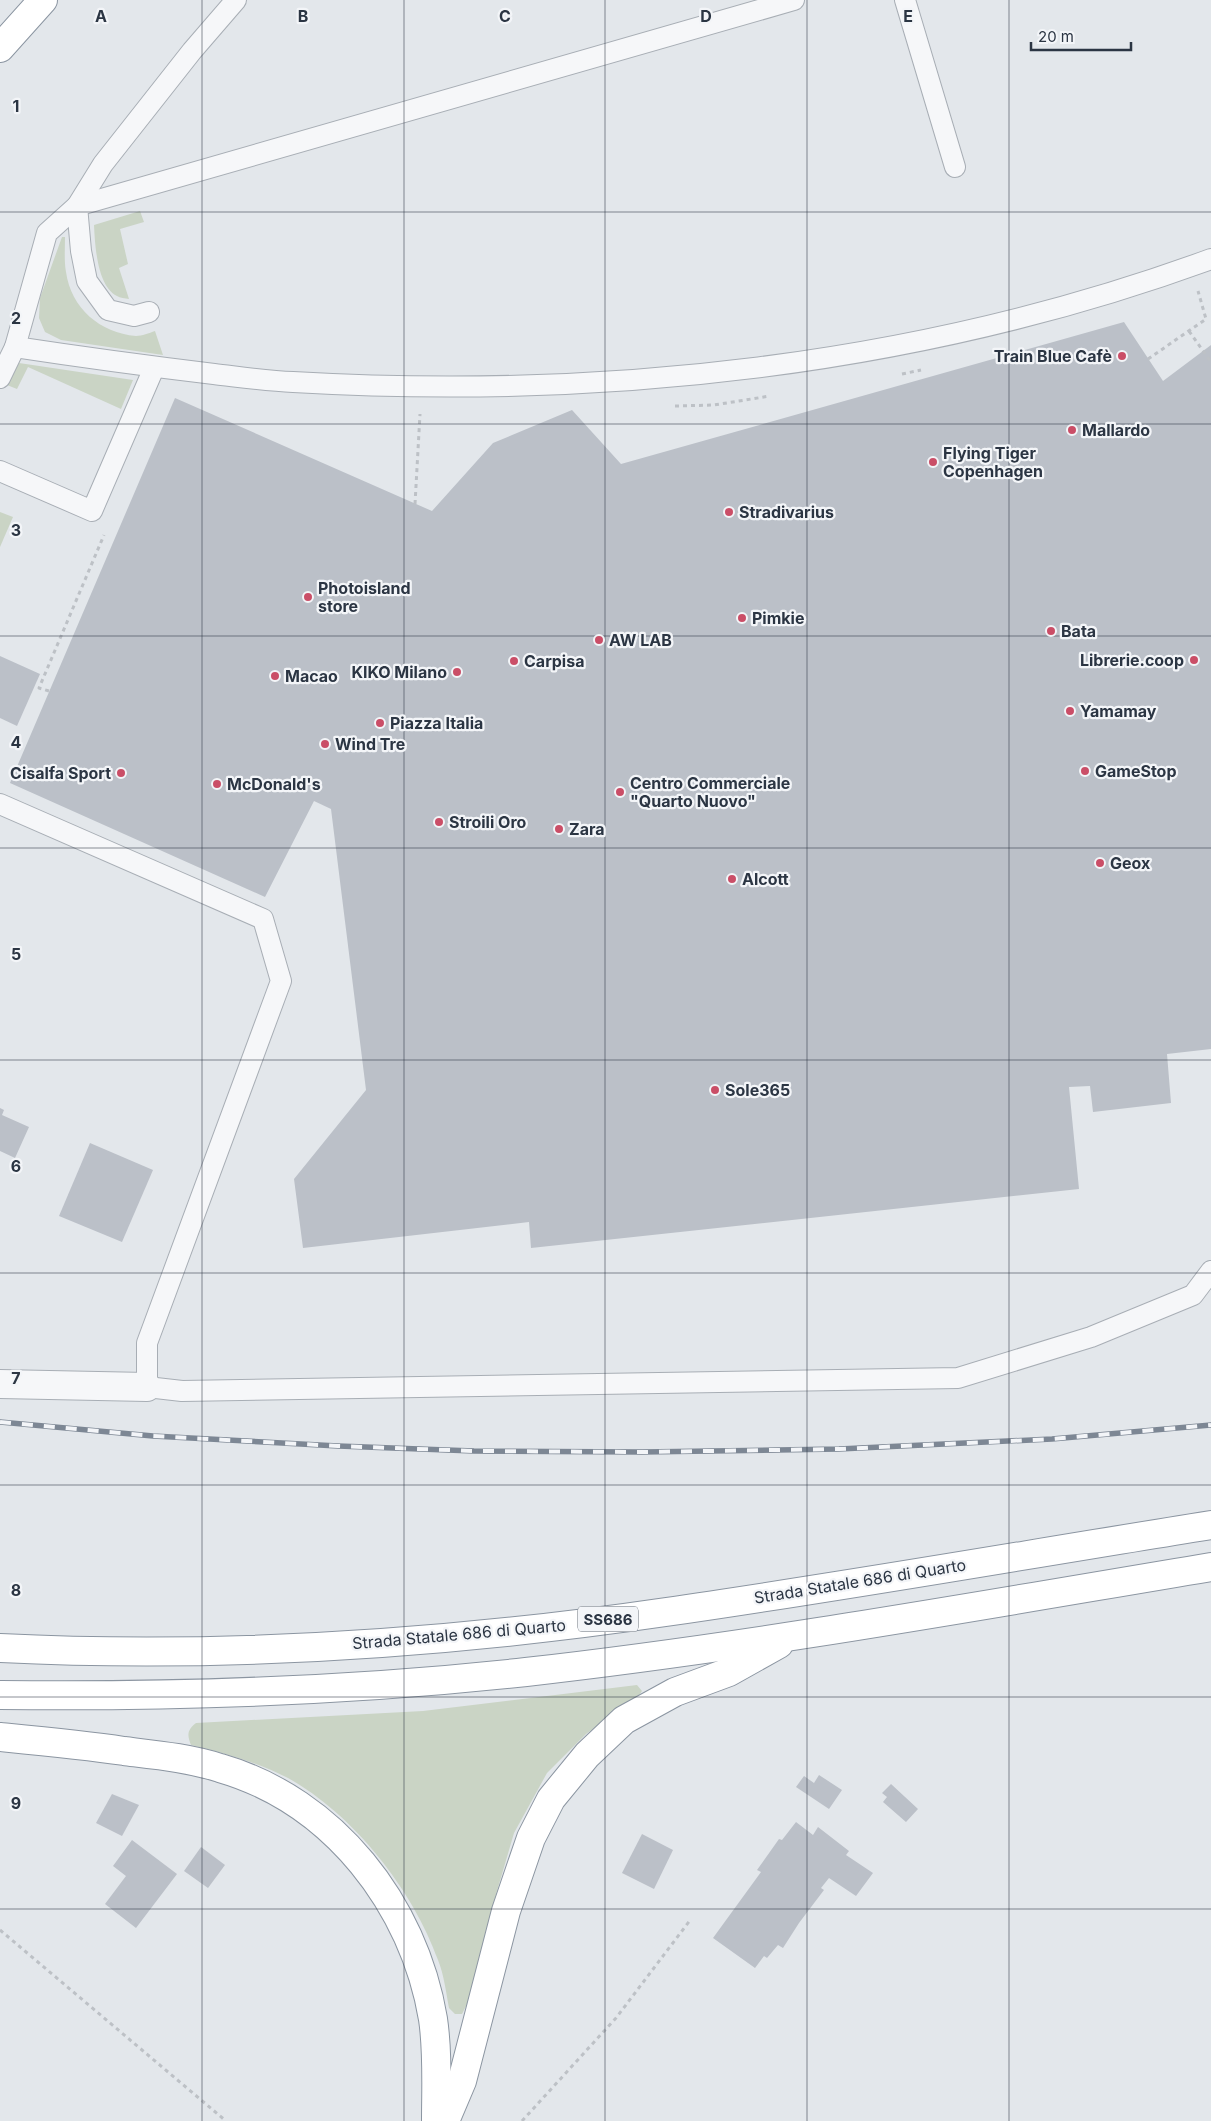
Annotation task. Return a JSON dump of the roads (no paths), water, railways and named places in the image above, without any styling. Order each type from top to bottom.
[{"type":"highway","points":[[7,40],[43,0]]},
{"type":"highway","name":"Strada Statale 686 di Quarto","points":[[0,1648],[194,1652],[339,1645],[483,1634],[665,1612],[1211,1525]]},
{"type":"highway","points":[[0,1695],[185,1695],[414,1682],[526,1672],[791,1637],[1211,1567]]},
{"type":"highway","points":[[445,2121],[462,2081],[506,1911],[531,1838],[551,1800],[587,1754],[624,1720],[675,1692],[729,1672],[791,1637]]},
{"type":"highway","points":[[0,1737],[184,1758],[222,1768],[260,1783],[291,1800],[320,1820],[363,1863],[386,1892],[406,1928],[418,1961],[433,2018],[438,2066],[436,2121]]},
{"type":"street","points":[[0,1384],[147,1387]]},
{"type":"lane","points":[[0,378],[15,347],[47,233],[77,206],[102,164],[192,51],[236,0]]},
{"type":"lane","points":[[77,206],[794,0]]},
{"type":"lane","points":[[905,0],[955,168]]},
{"type":"lane","points":[[77,206],[81,251],[87,281],[108,310],[134,316],[149,312]]},
{"type":"lane","points":[[15,347],[154,368],[289,382],[446,387],[600,383],[754,370],[900,346],[1122,290],[1211,259]]},
{"type":"lane","points":[[0,471],[92,511],[154,368]]},
{"type":"lane","points":[[0,804],[263,919],[281,981],[147,1343],[147,1387],[182,1391],[958,1378],[1092,1337],[1193,1295],[1211,1270]]},
{"type":"railway","points":[[0,1422],[153,1436],[338,1446],[474,1451],[642,1452],[839,1449],[1052,1439],[1211,1425]]},
{"type":"place","name":"Train Blue Cafè","points":[[1122,356]]},
{"type":"place","name":"Mallardo","points":[[1072,430]]},
{"type":"place","name":"Flying Tiger Copenhagen","points":[[933,462]]},
{"type":"place","name":"Stradivarius","points":[[729,512]]},
{"type":"place","name":"Photoisland store","points":[[308,597]]},
{"type":"place","name":"Pimkie","points":[[742,618]]},
{"type":"place","name":"Bata","points":[[1051,631]]},
{"type":"place","name":"AW LAB","points":[[599,640]]},
{"type":"place","name":"Librerie.coop","points":[[1194,660]]},
{"type":"place","name":"Carpisa","points":[[514,661]]},
{"type":"place","name":"KIKO Milano","points":[[457,672]]},
{"type":"place","name":"Macao","points":[[275,676]]},
{"type":"place","name":"Yamamay","points":[[1070,711]]},
{"type":"place","name":"Piazza Italia","points":[[380,723]]},
{"type":"place","name":"Wind Tre","points":[[325,744]]},
{"type":"place","name":"GameStop","points":[[1085,771]]},
{"type":"place","name":"Cisalfa Sport","points":[[121,773]]},
{"type":"place","name":"McDonald's","points":[[217,784]]},
{"type":"place","name":"Centro Commerciale \"Quarto Nuovo\"","points":[[620,792]]},
{"type":"place","name":"Stroili Oro","points":[[439,822]]},
{"type":"place","name":"Zara","points":[[559,829]]},
{"type":"place","name":"Geox","points":[[1100,863]]},
{"type":"place","name":"Alcott","points":[[732,879]]},
{"type":"place","name":"Sole365","points":[[715,1090]]}]
